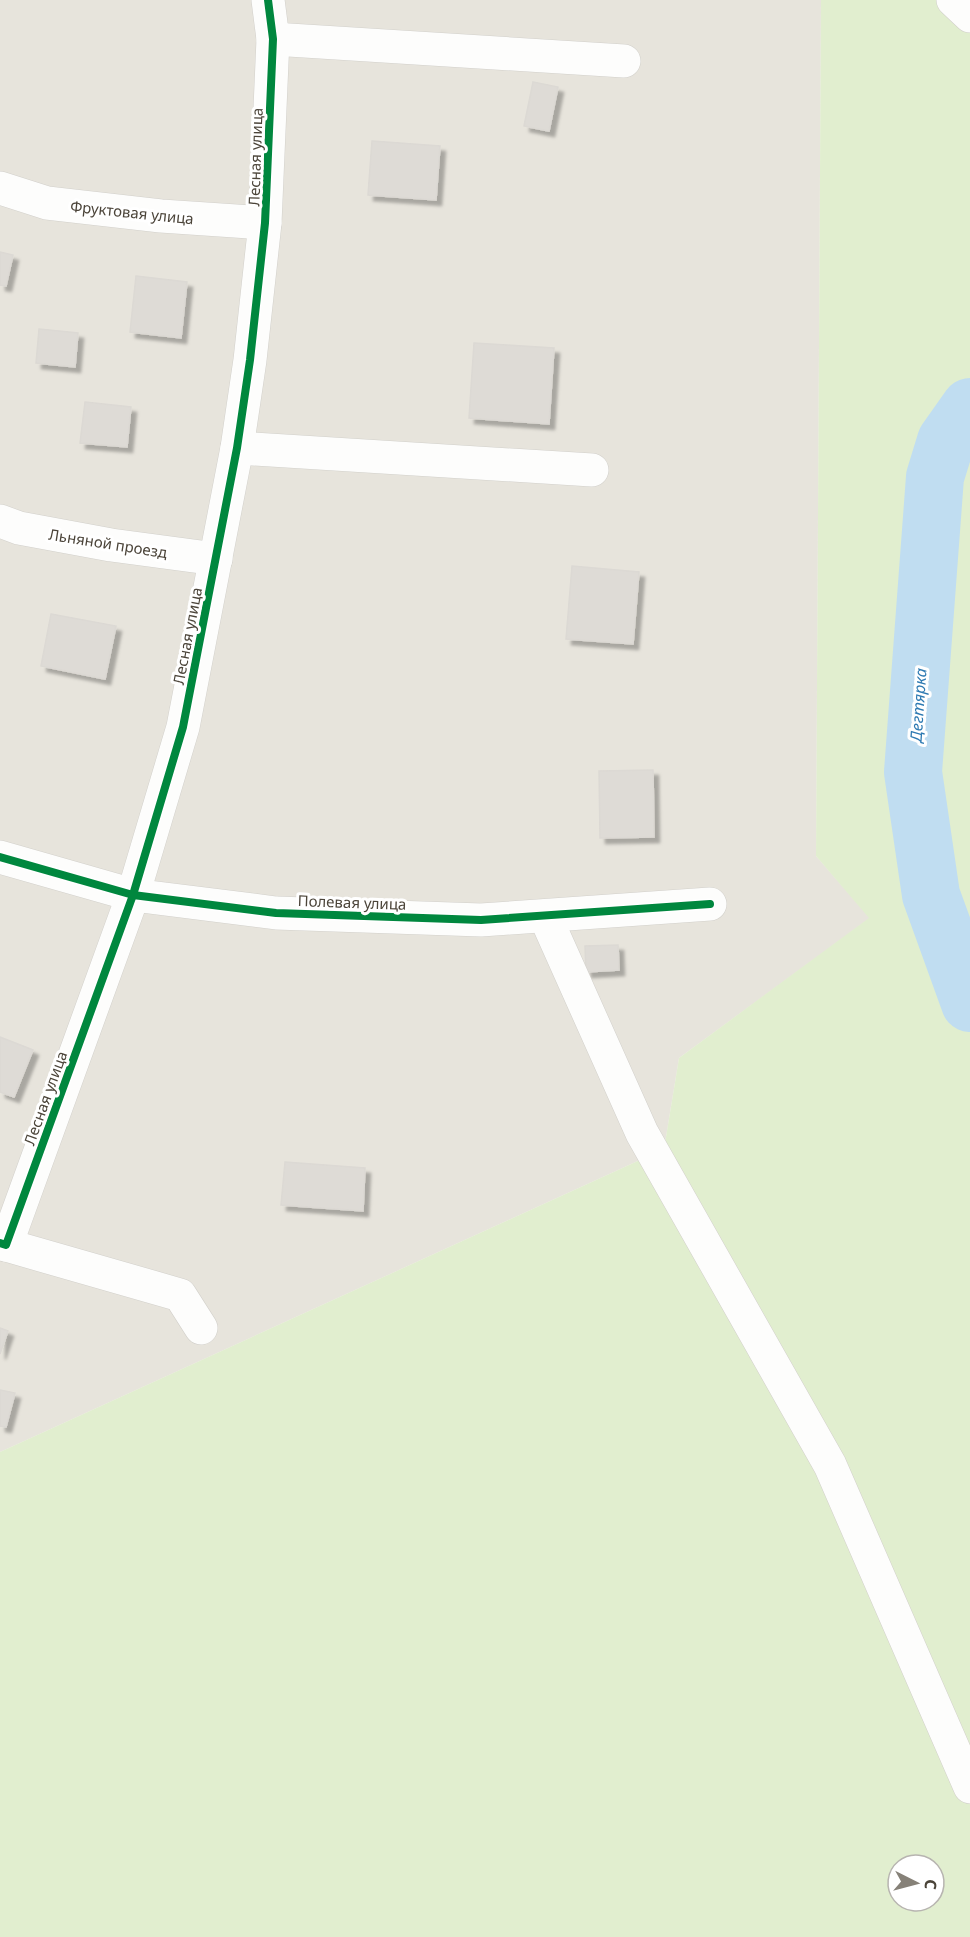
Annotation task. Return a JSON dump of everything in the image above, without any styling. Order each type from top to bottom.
[{"type":"street","name":"Лесная улица","points":[[3,1244],[133,895],[183,727],[237,448],[250,360],[265,223],[273,39],[268,0]]},
{"type":"street","points":[[953,0],[970,16]]},
{"type":"street","points":[[273,39],[624,61]]},
{"type":"street","name":"Фруктовая улица","points":[[0,188],[47,203],[161,216],[265,223]]},
{"type":"street","points":[[237,448],[592,470]]},
{"type":"street","name":"Льняной проезд","points":[[0,521],[19,528],[111,545],[216,559]]},
{"type":"street","name":"Полевая улица","points":[[0,857],[133,895],[276,913],[481,920],[710,904]]},
{"type":"street","points":[[545,915],[642,1133],[830,1466],[970,1787]]},
{"type":"street","points":[[3,1244],[180,1295],[201,1328]]},
{"type":"shaded area","points":[[0,0],[821,0],[816,856],[870,918],[679,1058],[664,1149],[0,1452]]},
{"type":"green space","points":[[821,0],[970,0],[970,1937],[0,1937],[0,1452],[664,1149],[679,1058],[869,918],[816,856]]},
{"type":"building","points":[[533,82],[558,87],[549,131],[524,126]]},
{"type":"building","points":[[372,141],[440,146],[436,200],[368,195]]},
{"type":"building","points":[[0,252],[13,255],[6,286],[0,285]]},
{"type":"building","points":[[136,276],[187,282],[181,338],[130,332]]},
{"type":"building","points":[[39,329],[78,333],[75,367],[36,363]]},
{"type":"building","points":[[474,343],[554,348],[549,424],[469,418]]},
{"type":"building","points":[[85,402],[131,407],[127,447],[80,443]]},
{"type":"building","points":[[572,566],[639,572],[633,644],[566,639]]},
{"type":"building","points":[[51,614],[116,626],[105,679],[41,666]]},
{"type":"building","points":[[653,770],[654,837],[600,838],[599,771]]},
{"type":"building","points":[[618,945],[619,970],[586,972],[585,946]]},
{"type":"building","points":[[0,1037],[33,1050],[14,1097],[0,1092]]},
{"type":"building","points":[[285,1162],[365,1168],[363,1211],[281,1205]]},
{"type":"building","points":[[0,1328],[8,1331],[0,1354]]},
{"type":"building","points":[[0,1390],[15,1393],[6,1427],[0,1426]]},
{"type":"waterway","name":"Дегтярка","points":[[970,407],[946,441],[935,477],[913,772],[931,895],[970,1003]]},
{"type":"cycle path","points":[[0,1243],[6,1245],[133,895],[183,727],[237,448],[250,360],[265,223],[273,39],[268,0]]},
{"type":"cycle path","points":[[0,857],[133,895],[276,913],[481,920],[710,904]]}]
